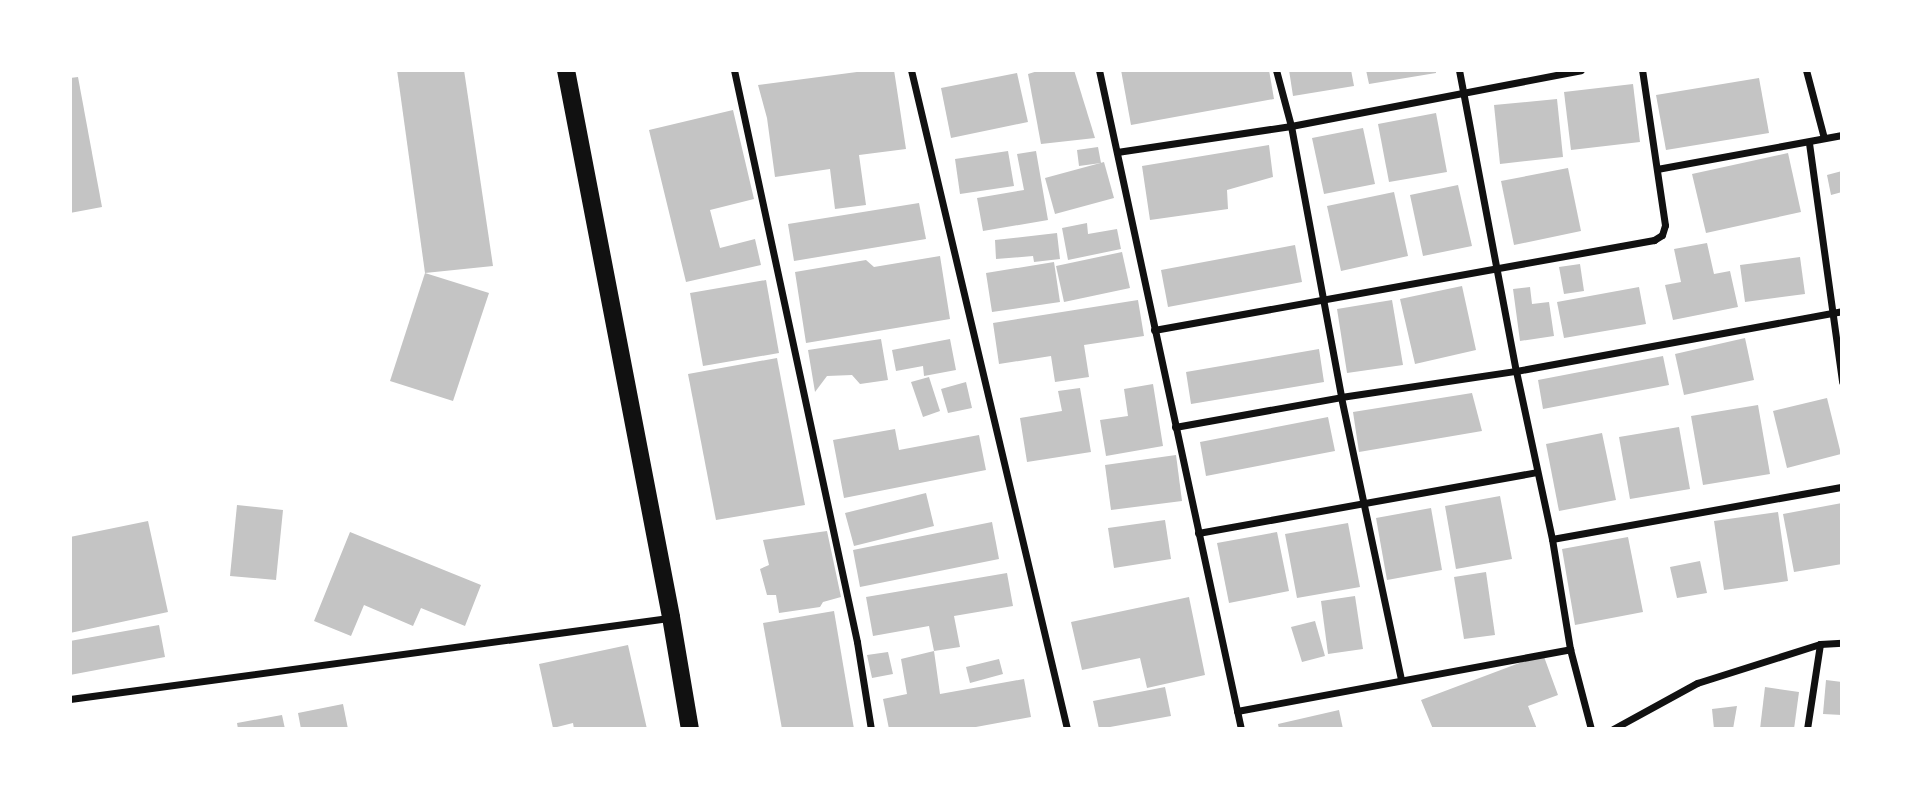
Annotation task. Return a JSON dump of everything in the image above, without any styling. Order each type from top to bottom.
[{"type":"main road","points":[[566,70],[690,729]]},
{"type":"street","points":[[734,70],[857,642],[871,729]]},
{"type":"street","points":[[911,70],[1067,729]]},
{"type":"street","points":[[1099,70],[1241,729]]},
{"type":"street","points":[[1276,70],[1291,126],[1341,397],[1402,680]]},
{"type":"street","points":[[1459,70],[1516,371],[1552,539],[1570,649],[1591,729]]},
{"type":"street","points":[[1117,152],[1291,126],[1581,70]]},
{"type":"street","points":[[1154,330],[1654,240],[1662,235],[1665,225],[1642,70]]},
{"type":"street","points":[[1806,70],[1824,138]]},
{"type":"street","points":[[1657,169],[1842,135]]},
{"type":"street","points":[[1809,143],[1830,313],[1842,382]]},
{"type":"street","points":[[1175,427],[1341,397],[1516,371],[1842,311]]},
{"type":"street","points":[[1198,533],[1537,472]]},
{"type":"street","points":[[1552,539],[1842,487]]},
{"type":"street","points":[[70,699],[671,617]]},
{"type":"street","points":[[1613,729],[1697,683],[1820,644],[1842,643]]},
{"type":"street","points":[[1807,729],[1820,644]]},
{"type":"street","points":[[1237,711],[1570,649]]},
{"type":"building","points":[[397,70],[464,70],[493,266],[425,273]]},
{"type":"building","points":[[872,70],[894,70],[906,149],[859,155],[866,205],[835,209],[830,169],[775,177],[767,118],[758,85]]},
{"type":"building","points":[[1041,70],[1074,70],[1095,138],[1041,144],[1028,74]]},
{"type":"building","points":[[1121,70],[1269,70],[1274,99],[1131,125]]},
{"type":"building","points":[[1289,70],[1351,70],[1354,86],[1293,96]]},
{"type":"building","points":[[1366,70],[1436,70],[1436,73],[1369,84]]},
{"type":"building","points":[[1017,73],[1028,122],[951,138],[941,88]]},
{"type":"building","points":[[78,77],[102,207],[70,213],[70,78]]},
{"type":"building","points":[[1759,78],[1769,133],[1666,150],[1656,95]]},
{"type":"building","points":[[1633,84],[1640,142],[1571,150],[1564,92]]},
{"type":"building","points":[[1557,99],[1563,157],[1500,164],[1494,105]]},
{"type":"building","points":[[733,110],[754,199],[710,210],[720,248],[755,239],[761,265],[686,282],[649,130]]},
{"type":"building","points":[[1436,113],[1447,172],[1389,182],[1378,124]]},
{"type":"building","points":[[1363,128],[1375,184],[1324,194],[1312,138]]},
{"type":"building","points":[[1269,145],[1273,177],[1227,190],[1228,209],[1150,220],[1142,166]]},
{"type":"building","points":[[1098,147],[1101,163],[1079,166],[1077,150]]},
{"type":"building","points":[[1008,151],[1014,186],[960,194],[955,159]]},
{"type":"building","points":[[1036,151],[1048,220],[983,231],[977,198],[1024,190],[1017,154]]},
{"type":"building","points":[[1788,153],[1801,212],[1706,233],[1692,174]]},
{"type":"building","points":[[1104,162],[1114,198],[1055,214],[1045,178]]},
{"type":"building","points":[[1568,168],[1581,231],[1514,245],[1501,181]]},
{"type":"building","points":[[1842,171],[1842,192],[1831,195],[1827,175]]},
{"type":"building","points":[[1458,185],[1472,246],[1423,256],[1410,195]]},
{"type":"building","points":[[1394,192],[1408,256],[1341,271],[1327,206]]},
{"type":"building","points":[[919,203],[926,239],[794,261],[788,224]]},
{"type":"building","points":[[1087,223],[1088,234],[1117,229],[1121,249],[1068,260],[1062,228]]},
{"type":"building","points":[[1057,233],[1060,259],[1034,262],[1033,256],[996,259],[995,240]]},
{"type":"building","points":[[1707,243],[1714,274],[1730,271],[1738,307],[1673,320],[1665,285],[1681,282],[1674,249]]},
{"type":"building","points":[[1295,245],[1302,282],[1168,307],[1161,270]]},
{"type":"building","points":[[1122,252],[1130,288],[1064,302],[1056,266]]},
{"type":"building","points":[[940,256],[950,319],[806,343],[795,272],[866,260],[874,267]]},
{"type":"building","points":[[1800,257],[1805,294],[1745,302],[1740,265]]},
{"type":"building","points":[[1054,262],[1060,302],[992,312],[986,273]]},
{"type":"building","points":[[1580,264],[1584,291],[1564,294],[1559,267]]},
{"type":"building","points":[[425,273],[489,293],[453,401],[390,381]]},
{"type":"building","points":[[766,280],[779,353],[703,366],[690,293]]},
{"type":"building","points":[[1462,286],[1476,350],[1415,364],[1400,299]]},
{"type":"building","points":[[1530,287],[1532,304],[1549,302],[1554,336],[1520,341],[1513,289]]},
{"type":"building","points":[[1639,287],[1646,324],[1564,338],[1557,302]]},
{"type":"building","points":[[1138,300],[1144,336],[1084,345],[1089,377],[1055,382],[1051,356],[999,364],[993,323]]},
{"type":"building","points":[[1392,300],[1403,365],[1347,373],[1337,309]]},
{"type":"building","points":[[1745,338],[1754,380],[1684,395],[1675,354]]},
{"type":"building","points":[[881,339],[888,380],[860,384],[852,375],[827,376],[815,392],[808,350]]},
{"type":"building","points":[[950,339],[956,370],[924,376],[923,366],[896,371],[892,350]]},
{"type":"building","points":[[1319,349],[1324,382],[1191,404],[1186,372]]},
{"type":"building","points":[[1663,356],[1669,385],[1543,409],[1538,380]]},
{"type":"building","points":[[777,358],[805,505],[716,520],[688,374]]},
{"type":"building","points":[[929,377],[940,411],[923,417],[911,382]]},
{"type":"building","points":[[966,382],[972,408],[948,413],[941,389]]},
{"type":"building","points":[[1153,384],[1163,446],[1106,456],[1100,420],[1128,416],[1124,389]]},
{"type":"building","points":[[1080,388],[1091,452],[1027,462],[1020,418],[1062,411],[1058,391]]},
{"type":"building","points":[[1472,393],[1482,431],[1359,452],[1353,412]]},
{"type":"building","points":[[1827,398],[1841,454],[1787,468],[1773,411]]},
{"type":"building","points":[[1758,405],[1770,474],[1703,485],[1691,416]]},
{"type":"building","points":[[1328,417],[1335,451],[1206,476],[1200,442]]},
{"type":"building","points":[[1679,427],[1690,489],[1630,499],[1619,437]]},
{"type":"building","points":[[895,429],[899,450],[979,435],[986,470],[844,498],[833,440]]},
{"type":"building","points":[[1602,433],[1616,500],[1559,511],[1546,444]]},
{"type":"building","points":[[1176,455],[1182,501],[1111,510],[1105,465]]},
{"type":"building","points":[[926,493],[934,526],[854,546],[845,513]]},
{"type":"building","points":[[1500,496],[1512,559],[1456,569],[1445,506]]},
{"type":"building","points":[[1842,503],[1842,564],[1794,572],[1783,514]]},
{"type":"building","points":[[237,505],[283,510],[276,580],[230,576]]},
{"type":"building","points":[[1431,508],[1442,570],[1387,580],[1376,518]]},
{"type":"building","points":[[1778,512],[1788,581],[1724,590],[1714,521]]},
{"type":"building","points":[[1165,520],[1171,559],[1114,568],[1108,528]]},
{"type":"building","points":[[148,521],[168,612],[70,633],[70,537]]},
{"type":"building","points":[[992,522],[999,559],[860,587],[853,550]]},
{"type":"building","points":[[1348,523],[1360,587],[1297,598],[1285,534]]},
{"type":"building","points":[[827,531],[841,597],[823,602],[820,607],[779,613],[776,595],[767,595],[760,569],[769,565],[763,540]]},
{"type":"building","points":[[350,532],[481,585],[465,626],[421,608],[413,626],[364,605],[351,636],[314,621]]},
{"type":"building","points":[[1277,532],[1289,591],[1229,603],[1217,543]]},
{"type":"building","points":[[1628,537],[1643,612],[1575,625],[1562,549]]},
{"type":"building","points":[[1700,561],[1707,593],[1677,598],[1670,567]]},
{"type":"building","points":[[1486,572],[1495,635],[1464,639],[1454,577]]},
{"type":"building","points":[[1007,573],[1013,606],[954,616],[960,647],[934,651],[929,626],[873,636],[866,597]]},
{"type":"building","points":[[1355,596],[1363,649],[1328,654],[1321,601]]},
{"type":"building","points":[[1189,597],[1205,675],[1147,688],[1140,658],[1082,670],[1071,622]]},
{"type":"building","points":[[834,611],[854,729],[782,729],[763,623]]},
{"type":"building","points":[[1315,621],[1325,656],[1302,662],[1291,627]]},
{"type":"building","points":[[159,625],[165,657],[70,675],[70,641]]},
{"type":"building","points":[[628,645],[647,729],[574,729],[573,723],[553,728],[539,664]]},
{"type":"building","points":[[934,651],[940,694],[1024,679],[1031,717],[965,729],[889,729],[883,699],[907,694],[901,659]]},
{"type":"building","points":[[888,652],[893,674],[872,678],[867,655]]},
{"type":"building","points":[[1543,654],[1558,695],[1528,706],[1537,729],[1433,729],[1421,700]]},
{"type":"building","points":[[999,659],[1003,674],[970,683],[966,667]]},
{"type":"building","points":[[1826,680],[1842,682],[1842,715],[1823,714]]},
{"type":"building","points":[[1165,687],[1171,716],[1099,729],[1093,701]]},
{"type":"building","points":[[1765,687],[1799,692],[1794,729],[1760,729]]},
{"type":"building","points":[[343,704],[348,729],[301,729],[298,713]]},
{"type":"building","points":[[1737,706],[1733,729],[1714,729],[1712,709]]},
{"type":"building","points":[[1339,710],[1343,729],[1279,729],[1278,724]]},
{"type":"building","points":[[282,715],[285,729],[238,729],[237,723]]}]
